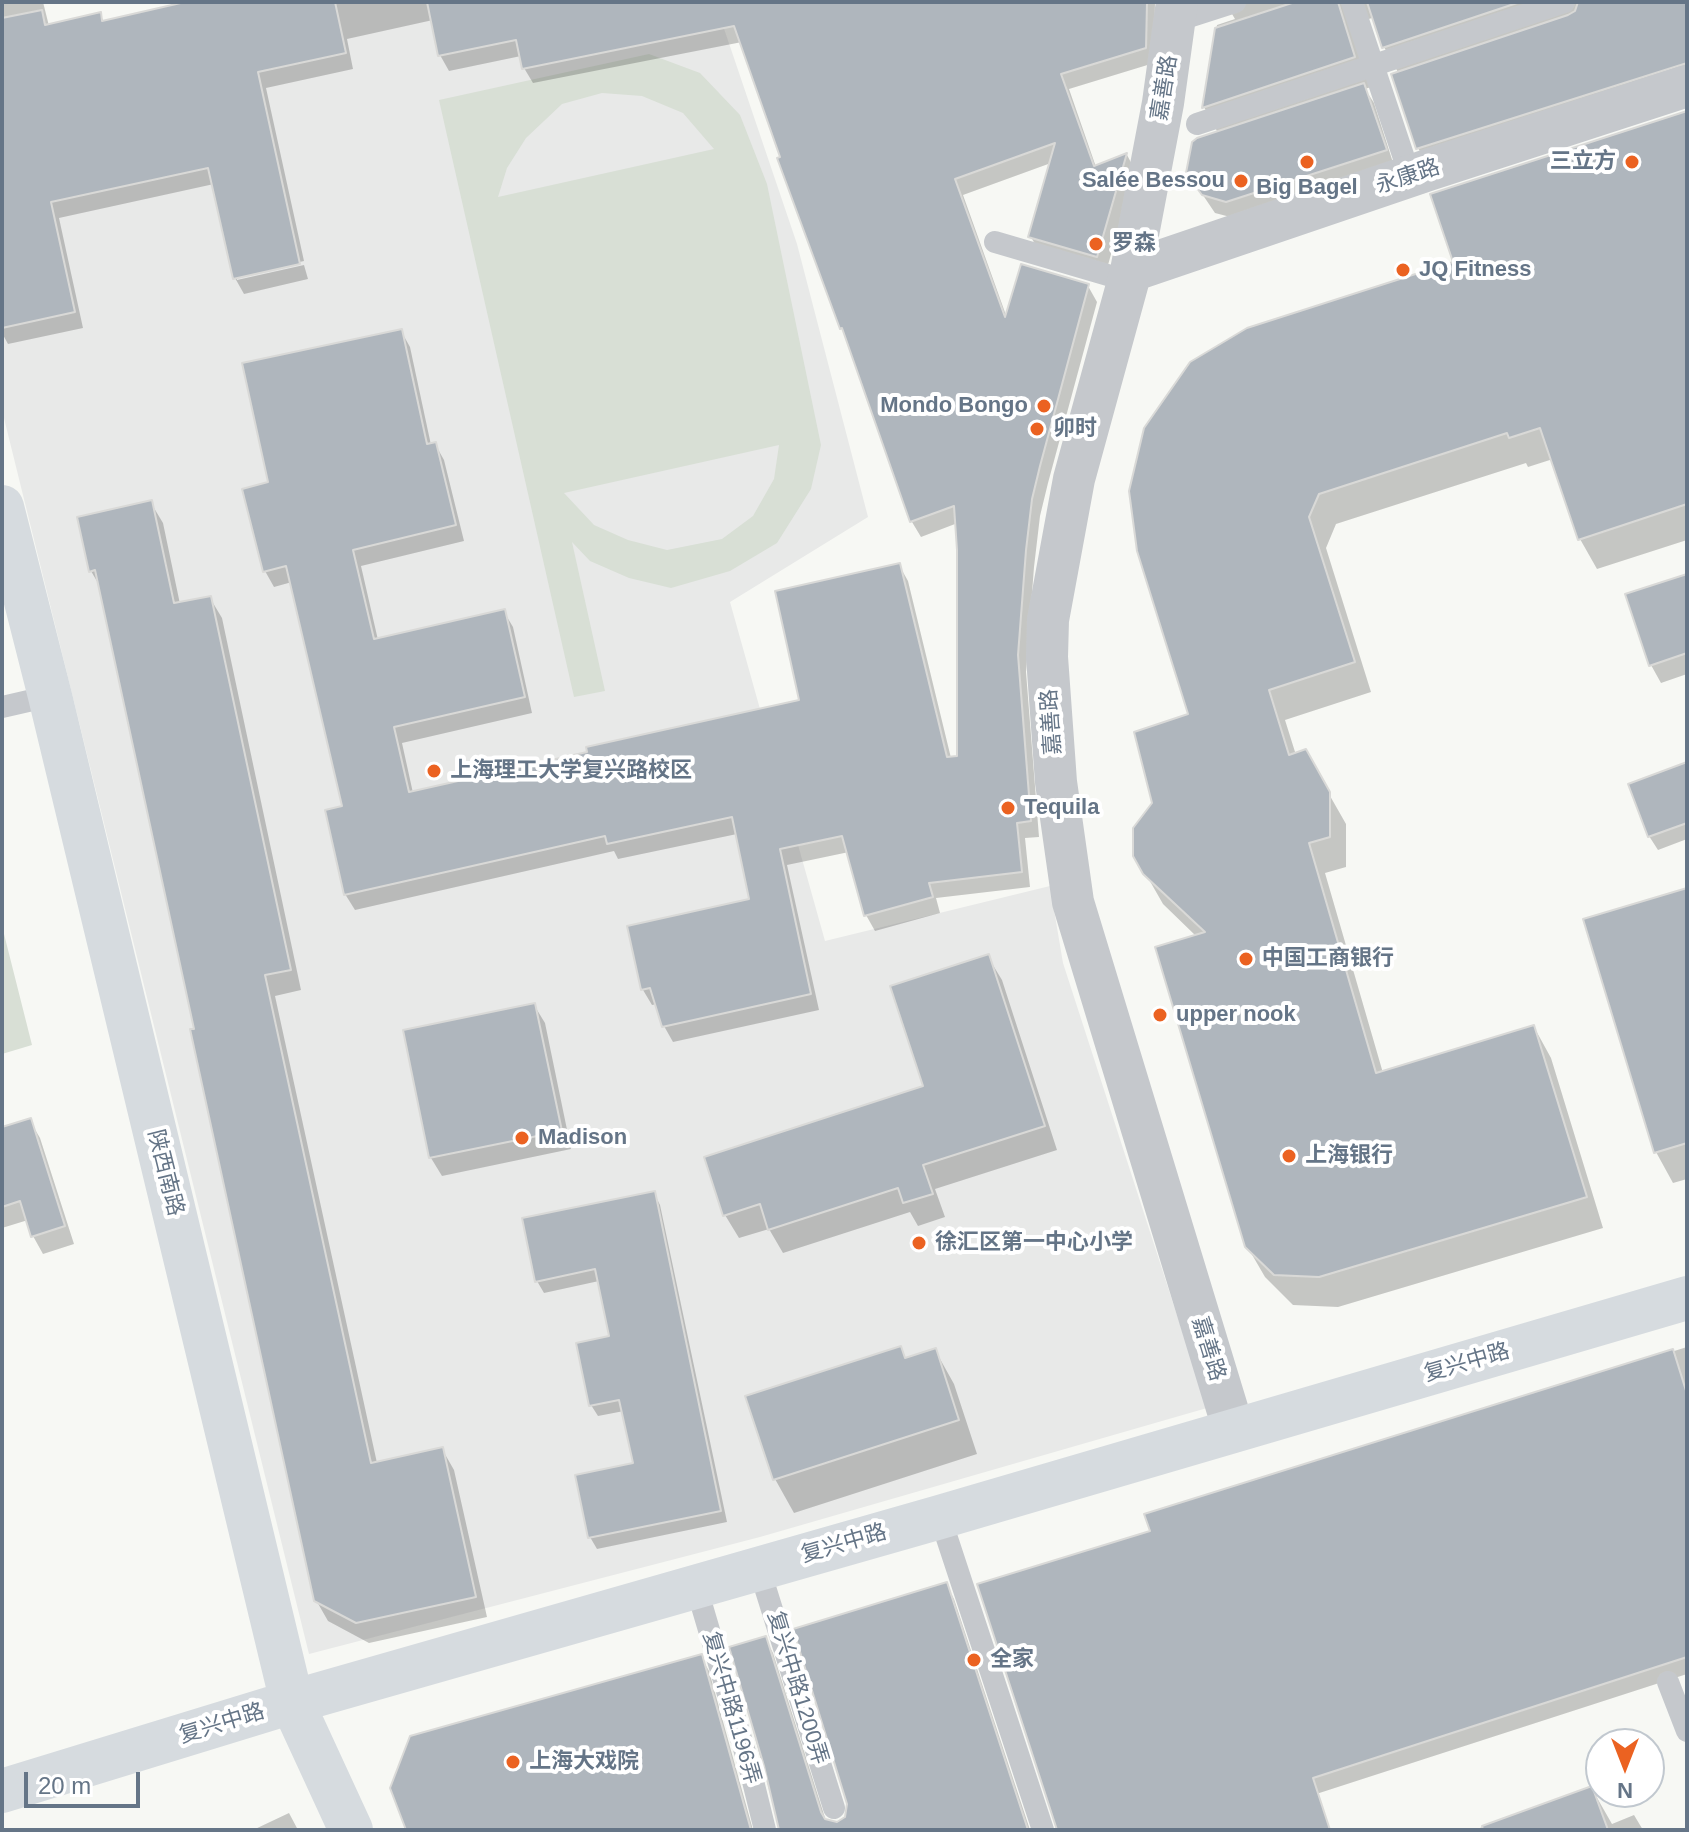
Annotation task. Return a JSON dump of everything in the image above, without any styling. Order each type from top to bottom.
[{"type":"main road","name":"陕西南路","points":[[2,507],[292,1702],[351,1830]]},
{"type":"main road","name":"复兴中路","points":[[2,1791],[292,1702],[1234,1431],[1684,1309]]},
{"type":"street","name":"嘉善路","points":[[1176,11],[1154,155],[1130,276],[1074,479],[1048,620],[1047,657],[1056,782],[1073,902],[1234,1431]]},
{"type":"street","name":"永康路","points":[[1130,276],[1410,176],[1687,86]]},
{"type":"lane","points":[[1176,11],[1235,2]]},
{"type":"lane","points":[[1352,2],[1410,176]]},
{"type":"lane","points":[[1197,124],[1564,2]]},
{"type":"lane","points":[[995,242],[1130,276]]},
{"type":"lane","points":[[2,707],[50,696]]},
{"type":"lane","points":[[940,1517],[1043,1830]]},
{"type":"lane","name":"复兴中路1200弄","points":[[759,1568],[834,1808]]},
{"type":"lane","name":"复兴中路1196弄","points":[[696,1586],[765,1830]]},
{"type":"lane","points":[[1668,1682],[1687,1731]]},
{"type":"shaded area","name":"上海理工大学复兴路校区","points":[[242,2],[715,2],[797,244],[868,517],[730,602],[825,941],[1050,886],[1063,963],[1207,1408],[760,1537],[309,1654],[2,410],[2,134]]},
{"type":"shaded area","points":[[649,54],[700,73],[740,115],[767,184],[821,445],[811,489],[777,543],[730,571],[671,588],[629,578],[590,561],[572,542],[605,691],[574,697],[439,100]],"holes":[[[602,93],[642,96],[683,113],[714,149],[498,197],[507,168],[526,138],[562,104]],[[779,445],[774,479],[753,516],[722,539],[667,550],[628,540],[594,525],[564,493]]]},
{"type":"shaded area","points":[[2,926],[32,1045],[2,1054]]},
{"type":"building","points":[[185,2],[335,2],[346,53],[258,72],[300,264],[233,279],[208,168],[51,202],[75,312],[2,328],[2,18],[42,10],[45,25],[101,12],[102,21]]},
{"type":"building","points":[[427,2],[1147,2],[1146,48],[1061,74],[1094,166],[1127,153],[1097,257],[1028,237],[1055,143],[955,179],[1005,317],[1021,264],[1089,284],[1032,499],[1026,550],[1018,655],[1031,821],[1017,823],[1022,872],[929,883],[933,897],[864,916],[842,836],[780,849],[811,994],[662,1027],[650,988],[641,990],[627,926],[749,899],[732,817],[607,844],[605,836],[344,895],[325,810],[342,806],[286,566],[263,572],[242,489],[268,482],[242,363],[402,329],[427,444],[436,442],[456,525],[353,550],[374,639],[505,609],[525,697],[394,727],[409,792],[587,752],[586,747],[799,700],[775,591],[900,563],[947,757],[957,756],[957,550],[954,506],[910,522],[842,328],[777,158],[780,157],[734,26],[522,69],[516,40],[438,56]]},
{"type":"building","points":[[1295,2],[1338,2],[1355,57],[1202,108],[1215,28]]},
{"type":"building","points":[[1367,2],[1520,2],[1382,48]]},
{"type":"building","points":[[1578,2],[1687,2],[1687,63],[1416,149],[1391,74],[1568,15],[1575,11]]},
{"type":"building","points":[[1364,83],[1387,150],[1226,202],[1202,195],[1186,173],[1192,142],[1197,138]]},
{"type":"building","points":[[1687,111],[1687,504],[1578,540],[1540,428],[1509,438],[1507,433],[1319,494],[1309,517],[1355,662],[1269,690],[1289,755],[1306,749],[1330,792],[1330,837],[1309,843],[1376,1073],[1534,1025],[1587,1197],[1319,1277],[1274,1275],[1245,1247],[1155,947],[1205,932],[1143,874],[1133,856],[1133,828],[1152,803],[1134,732],[1188,714],[1137,551],[1129,491],[1144,428],[1190,362],[1247,328],[1453,262],[1430,194]]},
{"type":"building","points":[[152,500],[174,603],[211,596],[291,970],[265,975],[371,1463],[443,1447],[476,1597],[356,1623],[314,1601],[190,1029],[194,1029],[95,570],[89,572],[77,517]]},
{"type":"building","points":[[1687,574],[1687,653],[1649,666],[1625,594]]},
{"type":"building","points":[[1687,762],[1687,823],[1648,837],[1628,784]]},
{"type":"building","points":[[1687,888],[1687,1143],[1654,1153],[1583,919]]},
{"type":"building","points":[[989,954],[1045,1126],[923,1165],[933,1194],[903,1203],[898,1188],[768,1230],[760,1204],[723,1216],[704,1157],[923,1086],[890,986]]},
{"type":"building","points":[[535,1003],[562,1131],[429,1158],[403,1030]]},
{"type":"building","points":[[31,1118],[65,1226],[31,1237],[20,1201],[2,1207],[2,1127]]},
{"type":"building","points":[[655,1191],[721,1511],[588,1538],[575,1475],[633,1463],[619,1400],[589,1406],[576,1343],[609,1336],[595,1269],[535,1282],[522,1218]]},
{"type":"building","points":[[901,1346],[905,1358],[936,1348],[959,1420],[773,1480],[745,1396]]},
{"type":"building","points":[[1673,1349],[1687,1394],[1687,1657],[1313,1778],[1330,1830],[1057,1830],[977,1584],[1150,1531],[1144,1514]]},
{"type":"building","points":[[947,1582],[1028,1830],[779,1830],[729,1647],[766,1636],[821,1812],[825,1819],[837,1822],[845,1817],[847,1804],[793,1629]]},
{"type":"building","name":"上海大戏院","points":[[702,1654],[751,1830],[406,1830],[390,1788],[410,1736]]},
{"type":"building","points":[[1585,1789],[1585,1808],[1600,1808],[1608,1830],[1483,1830],[1482,1826]]},
{"type":"place","name":"Big Bagel","points":[[1307,162]]},
{"type":"place","name":"三立方","points":[[1632,162]]},
{"type":"place","name":"Salée Bessou","points":[[1241,181]]},
{"type":"place","name":"罗森","points":[[1096,244]]},
{"type":"place","name":"JQ Fitness","points":[[1403,270]]},
{"type":"place","name":"Mondo Bongo","points":[[1044,406]]},
{"type":"place","name":"卯时","points":[[1037,429]]},
{"type":"place","name":"上海理工大学复兴路校区","points":[[434,771]]},
{"type":"place","name":"Tequila","points":[[1008,808]]},
{"type":"place","name":"中国工商银行","points":[[1246,959]]},
{"type":"place","name":"upper nook","points":[[1160,1015]]},
{"type":"place","name":"Madison","points":[[522,1138]]},
{"type":"place","name":"上海银行","points":[[1289,1156]]},
{"type":"place","name":"徐汇区第一中心小学","points":[[919,1243]]},
{"type":"place","name":"全家","points":[[974,1660]]},
{"type":"place","name":"上海大戏院","points":[[513,1762]]}]
